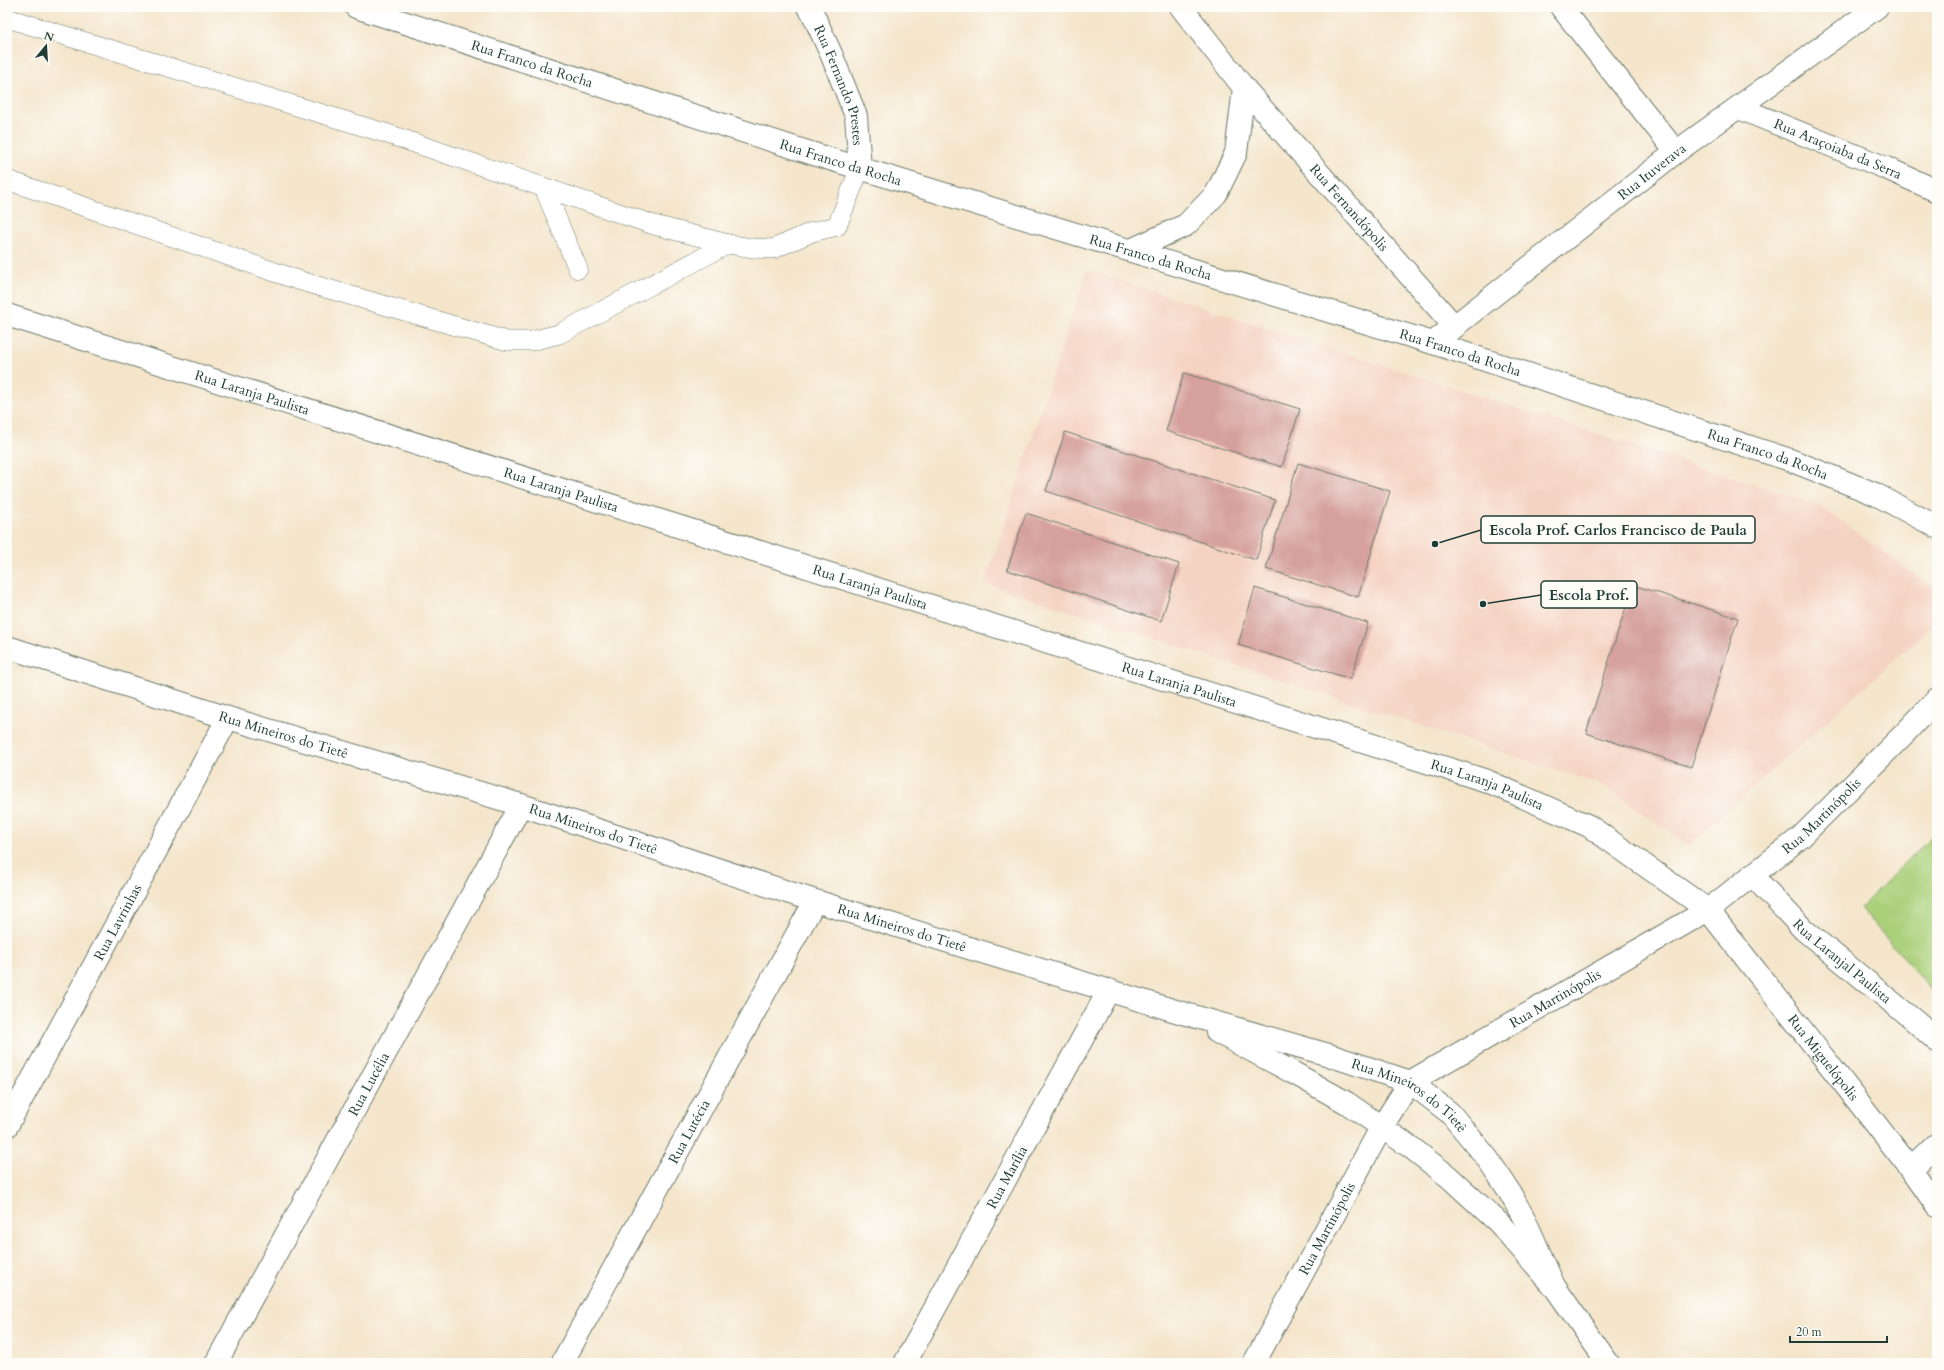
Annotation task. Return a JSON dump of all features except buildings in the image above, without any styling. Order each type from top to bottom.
[{"type":"street","name":"Rua Franco da Rocha","points":[[356,7],[860,168],[1433,343],[1790,460],[1875,494],[1937,527]]},
{"type":"street","name":"Rua Fernando Prestes","points":[[808,7],[813,14],[832,56],[856,116],[860,168]]},
{"type":"street","name":"Rua Fernandópolis","points":[[1181,7],[1244,88],[1455,327]]},
{"type":"street","points":[[1561,7],[1676,152]]},
{"type":"street","name":"Rua Ituverava","points":[[1433,343],[1676,152],[1878,7]]},
{"type":"street","points":[[1131,250],[1186,225],[1216,194],[1236,153],[1244,88]]},
{"type":"street","name":"Rua Araçoiaba da Serra","points":[[1739,108],[1886,168],[1937,192]]},
{"type":"street","name":"Rua Laranja Paulista","points":[[7,315],[1487,780],[1589,826],[1708,910]]},
{"type":"street","name":"Rua Mineiros do Tietê","points":[[7,647],[228,718],[521,805],[815,901],[1179,1012],[1322,1053],[1410,1082],[1450,1113],[1487,1158],[1506,1186],[1525,1220],[1554,1286]]},
{"type":"street","name":"Rua Martinópolis","points":[[1254,1363],[1381,1128],[1410,1082],[1708,910],[1801,837],[1937,699]]},
{"type":"street","name":"Rua Lavrinhas","points":[[7,1126],[228,718]]},
{"type":"street","name":"Rua Lucélia","points":[[216,1363],[521,805]]},
{"type":"street","name":"Rua Laranjal Paulista","points":[[1752,875],[1804,930],[1937,1041]]},
{"type":"street","name":"Rua Lutécia","points":[[562,1363],[815,901]]},
{"type":"street","name":"Rua Miguelópolis","points":[[1708,910],[1911,1169],[1937,1206]]},
{"type":"street","name":"Rua Marília","points":[[905,1363],[1109,990]]},
{"type":"street","name":"Rua Mineiros do Tietê","points":[[1179,1012],[1347,1103],[1413,1149],[1460,1188],[1498,1223],[1554,1286],[1605,1361]]},
{"type":"street","points":[[1911,1169],[1937,1144]]},
{"type":"lane","points":[[7,18],[385,133],[654,225],[728,244],[752,248],[773,249],[812,232],[837,226],[860,168]]},
{"type":"lane","points":[[7,180],[301,281],[507,341],[531,341],[559,334],[728,244]]},
{"type":"lane","points":[[544,188],[578,269]]},
{"type":"shaded area","points":[[1087,270],[1819,505],[1937,591],[1937,622],[1689,845],[1602,785],[985,583]]},
{"type":"green space","points":[[1937,831],[1937,996],[1860,908]]},
{"type":"place","name":"Escola Prof. Carlos Francisco de Paula","points":[[1435,544]]},
{"type":"place","name":"Escola Prof.","points":[[1483,604]]}]
